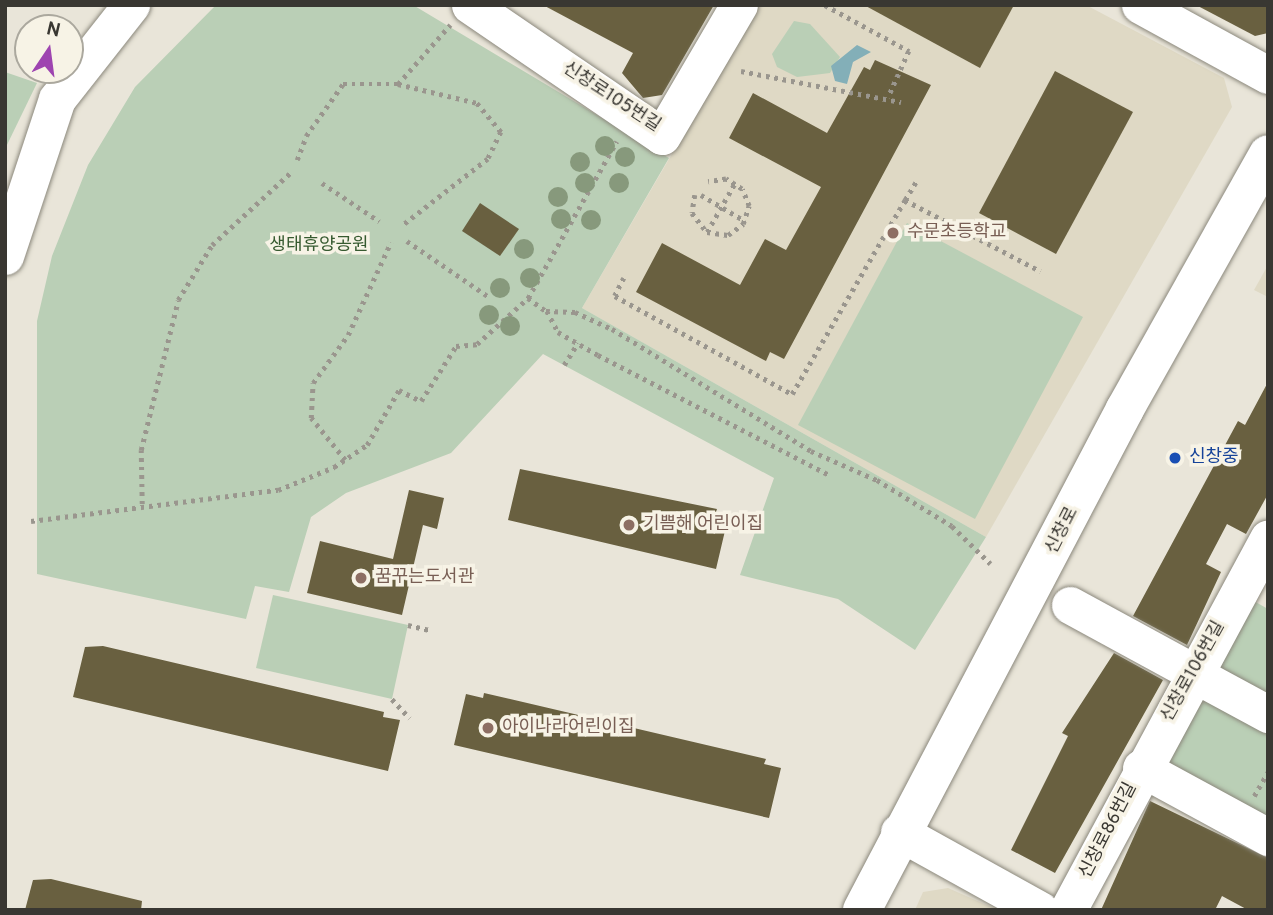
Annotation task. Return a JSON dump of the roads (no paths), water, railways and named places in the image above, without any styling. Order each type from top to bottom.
[{"type":"main road","name":"신창로","points":[[862,910],[898,832],[1268,154]]},
{"type":"street","points":[[7,249],[57,99],[131,5]]},
{"type":"street","name":"신창로105번길","points":[[461,14],[662,136],[739,5]]},
{"type":"street","points":[[1142,6],[1268,75]]},
{"type":"street","name":"신창로106번길","points":[[1141,768],[1257,582],[1268,538]]},
{"type":"street","points":[[1070,605],[1268,714]]},
{"type":"street","name":"신창로86번길","points":[[1068,910],[1141,768],[1268,837]]},
{"type":"street","points":[[898,832],[1040,910]]},
{"type":"water","points":[[857,45],[871,52],[853,62],[847,84],[835,81],[831,66]]},
{"type":"place","name":"수문초등학교","points":[[893,233]]},
{"type":"place","name":"신창중","points":[[1175,458]]},
{"type":"place","name":"기쁨해 어린이집","points":[[629,525]]},
{"type":"place","name":"꿈꾸는도서관","points":[[361,578]]},
{"type":"place","name":"아이나라어린이집","points":[[488,728]]},
{"type":"park label","name":"생태휴양공원","points":[[319,246]]}]
